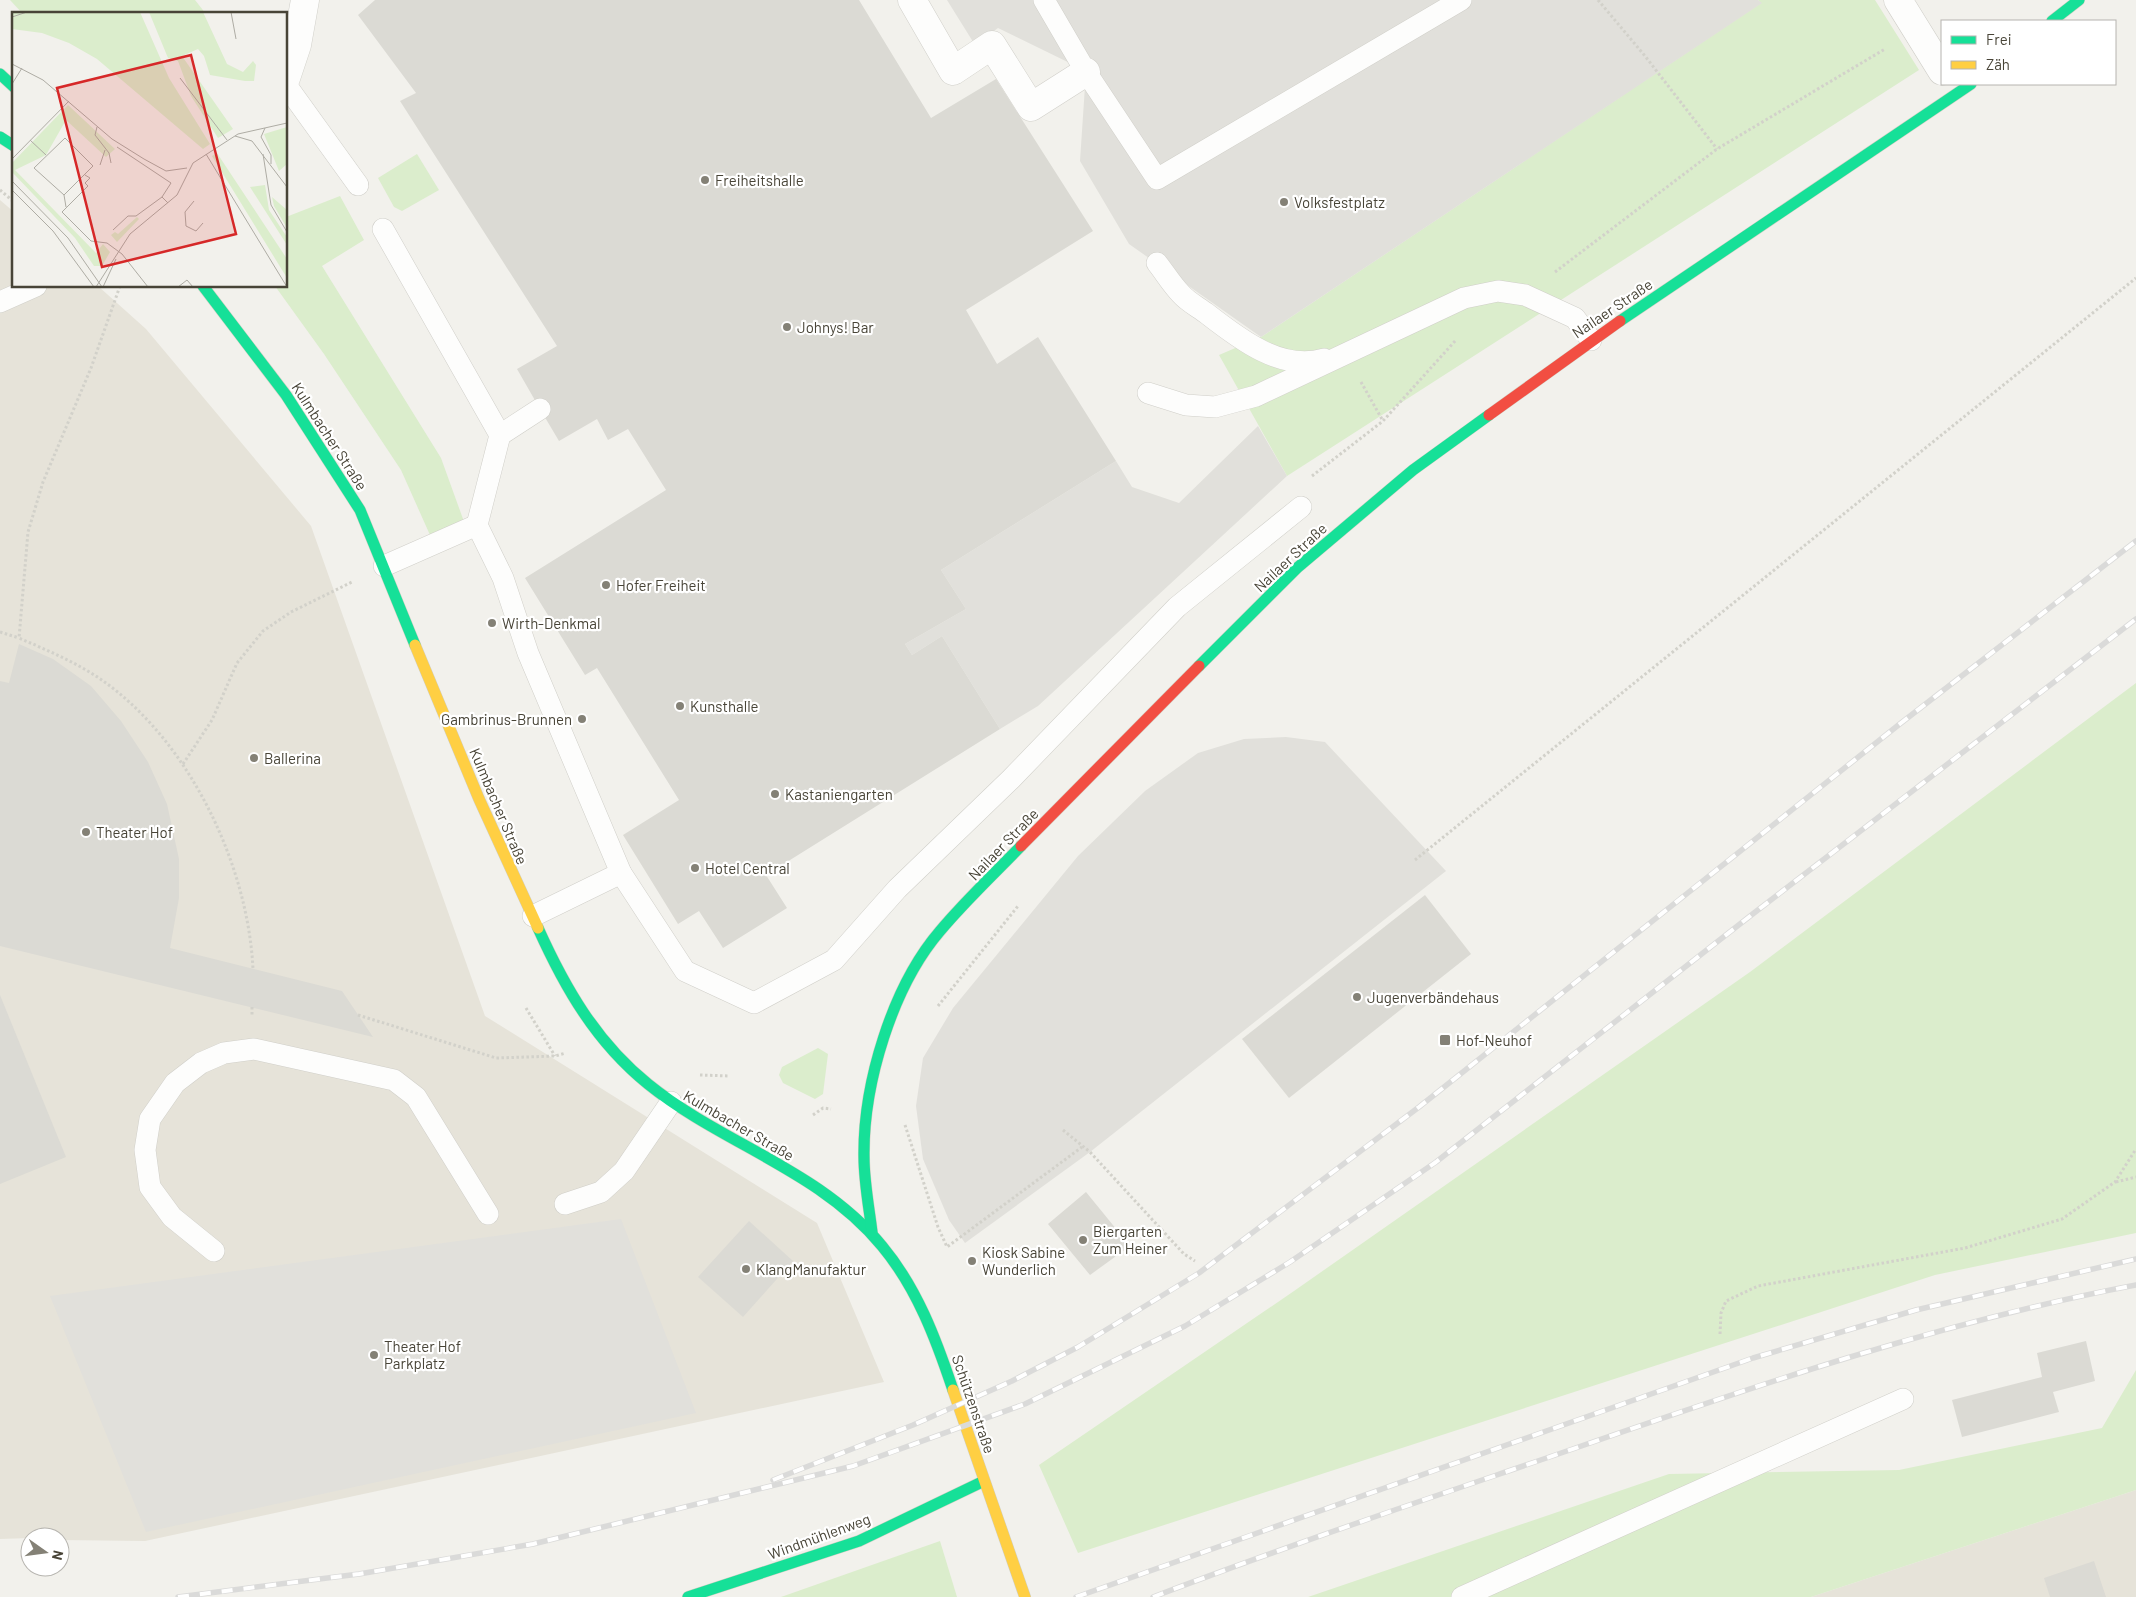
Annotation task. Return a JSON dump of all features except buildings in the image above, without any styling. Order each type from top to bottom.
[{"type":"street","points":[[288,72],[297,45],[305,0]]},
{"type":"street","points":[[912,0],[953,70],[992,45],[1026,112],[1086,72]]},
{"type":"street","points":[[1898,0],[1941,69]]},
{"type":"street","points":[[2053,20],[2079,0]]},
{"type":"street","points":[[0,74],[12,86]]},
{"type":"street","name":"Nailaer Straße","points":[[872,1232],[864,1157],[867,1112],[873,1078],[891,1015],[907,981],[939,932],[1094,771],[1297,568],[1413,470],[1591,340],[1960,87]]},
{"type":"street","points":[[0,136],[12,145]]},
{"type":"street","name":"Kulmbacher Straße","points":[[204,289],[270,372],[332,462],[360,510],[494,835],[570,992],[598,1035],[636,1077],[671,1102],[827,1194],[872,1232]]},
{"type":"street","name":"Schützenstraße","points":[[872,1232],[906,1276],[937,1341],[1025,1597]]},
{"type":"street","name":"Windmühlenweg","points":[[688,1597],[859,1541],[984,1480]]},
{"type":"lane","points":[[1044,0],[1086,72],[1157,179],[1461,0]]},
{"type":"lane","points":[[288,88],[358,185]]},
{"type":"lane","points":[[383,229],[500,435]]},
{"type":"lane","points":[[1158,264],[1181,294],[1222,326],[1268,354],[1293,362],[1315,362],[1345,353]]},
{"type":"lane","points":[[0,302],[32,288]]},
{"type":"lane","points":[[1148,393],[1186,405],[1215,408],[1256,396],[1464,298],[1498,291],[1525,295],[1575,318],[1591,340]]},
{"type":"lane","points":[[540,409],[500,435],[477,525],[503,578],[528,653],[620,873],[684,970],[754,1003],[834,960],[896,889],[1011,779],[1177,607],[1301,508]]},
{"type":"lane","points":[[384,566],[477,525]]},
{"type":"lane","points":[[533,916],[620,873]]},
{"type":"lane","points":[[214,1251],[172,1217],[150,1187],[145,1150],[150,1119],[175,1083],[201,1063],[224,1053],[254,1049],[394,1080],[416,1097],[488,1214]]},
{"type":"lane","points":[[565,1204],[601,1192],[624,1171],[671,1102]]},
{"type":"lane","points":[[1462,1597],[1903,1399]]},
{"type":"path","points":[[1598,0],[1645,56],[1717,148]]},
{"type":"path","points":[[1525,295],[1717,148],[1916,31]]},
{"type":"path","points":[[0,190],[12,200]]},
{"type":"path","points":[[1415,860],[2136,278]]},
{"type":"path","points":[[19,638],[30,524],[43,482],[91,368],[119,288]]},
{"type":"path","points":[[1345,353],[1384,421]]},
{"type":"path","points":[[183,764],[212,720],[237,663],[263,631],[292,612],[384,566]]},
{"type":"path","points":[[0,632],[62,656],[107,683],[145,718],[183,764],[214,819],[239,888],[253,969]]},
{"type":"path","points":[[933,1014],[1024,899]]},
{"type":"path","points":[[526,1008],[555,1056]]},
{"type":"path","points":[[358,1015],[496,1058]]},
{"type":"path","points":[[812,1115],[823,1108],[867,1112],[900,1110],[916,1162],[947,1247],[1082,1146]]},
{"type":"path","points":[[1063,1130],[1090,1152],[1184,1254],[1195,1261]]},
{"type":"path","points":[[2115,1182],[2136,1149]]},
{"type":"path","points":[[1720,1334],[1721,1312],[1726,1301],[1758,1286],[1965,1248],[2062,1219],[2115,1182],[2136,1177]]},
{"type":"shaded area","name":"Volksfestplatz","points":[[947,0],[1758,0],[1762,3],[1261,337],[1129,244],[1080,161],[1086,71],[998,28],[975,45]]},
{"type":"shaded area","points":[[0,200],[12,210],[12,288],[100,288],[146,329],[311,526],[485,1016],[817,1223],[884,1382],[145,1541],[70,1540],[70,1527],[20,1527],[20,1538],[0,1539]]},
{"type":"shaded area","points":[[1258,426],[1287,476],[1038,706],[1000,729],[942,636],[912,655],[905,644],[966,609],[941,570],[1116,461],[1132,487],[1179,503]]},
{"type":"shaded area","points":[[1286,737],[1325,742],[1446,871],[1090,1152],[965,1243],[949,1220],[923,1159],[916,1106],[923,1058],[953,1008],[1078,856],[1145,791],[1198,753],[1244,739]]},
{"type":"shaded area","name":"Theater Hof Parkplatz","points":[[621,1219],[696,1413],[146,1532],[50,1296]]},
{"type":"shaded area","points":[[2136,1490],[2136,1597],[1811,1597]]},
{"type":"green space","points":[[10,0],[195,0],[204,12],[21,12]]},
{"type":"green space","points":[[1758,0],[1875,0],[1919,70],[1287,476],[1219,355],[1261,337],[1761,3]]},
{"type":"green space","points":[[417,154],[439,190],[402,211],[394,207],[378,178]]},
{"type":"green space","points":[[340,196],[364,240],[322,266],[441,458],[467,530],[434,544],[401,470],[324,354],[276,288],[288,288],[288,216]]},
{"type":"green space","points":[[2136,683],[2136,1233],[1935,1275],[1078,1553],[1039,1465],[1294,1291],[1750,972]]},
{"type":"green space","points":[[818,1048],[828,1054],[823,1094],[815,1099],[783,1083],[779,1075],[782,1067]]},
{"type":"green space","points":[[2136,1370],[2136,1490],[1811,1597],[1308,1597],[1669,1474],[1899,1470],[2102,1428]]},
{"type":"green space","points":[[940,1541],[957,1597],[781,1597]]},
{"type":"railway","points":[[773,1480],[913,1425],[1012,1381],[1078,1347],[1199,1273],[1419,1107],[1901,723],[2136,541]]},
{"type":"railway","points":[[178,1597],[359,1574],[533,1544],[853,1466],[1025,1404],[1185,1326],[1290,1262],[1436,1162],[1754,913],[2136,619]]},
{"type":"railway","points":[[1076,1597],[1753,1358],[1916,1310],[2136,1259]]},
{"type":"railway","points":[[1153,1597],[1358,1523],[1776,1380],[1918,1337],[2063,1300],[2136,1285]]},
{"type":"traffic: fast","points":[[2053,20],[2079,0]]},
{"type":"traffic: fast","points":[[0,74],[12,85]]},
{"type":"traffic: fast","points":[[1620,321],[1970,85]]},
{"type":"traffic: fast","points":[[0,137],[12,145]]},
{"type":"traffic: fast","points":[[205,288],[286,395],[360,510],[415,645]]},
{"type":"traffic: fast","points":[[1199,666],[1297,568],[1413,470],[1489,415]]},
{"type":"traffic: fast","points":[[872,1232],[865,1176],[865,1129],[875,1068],[895,1008],[923,954],[940,931],[969,898],[1021,846]]},
{"type":"traffic: fast","points":[[538,928],[571,993],[597,1032],[629,1068],[677,1105],[800,1177],[830,1197],[857,1220],[882,1246],[905,1279],[924,1315],[940,1352],[953,1390]]},
{"type":"traffic: fast","points":[[688,1597],[859,1541],[984,1481]]},
{"type":"traffic: slow","points":[[415,645],[479,799],[538,928]]},
{"type":"traffic: slow","points":[[953,1390],[1025,1597]]},
{"type":"traffic: jam","points":[[1489,415],[1620,321]]},
{"type":"traffic: jam","points":[[1021,846],[1199,666]]},
{"type":"place","name":"Freiheitshalle","points":[[705,180]]},
{"type":"place","name":"Volksfestplatz","points":[[1284,202]]},
{"type":"place","name":"Johnys! Bar","points":[[787,327]]},
{"type":"place","name":"Hofer Freiheit","points":[[606,585]]},
{"type":"place","name":"Wirth-Denkmal","points":[[492,623]]},
{"type":"place","name":"Kunsthalle","points":[[680,706]]},
{"type":"place","name":"Gambrinus-Brunnen","points":[[582,719]]},
{"type":"place","name":"Ballerina","points":[[254,758]]},
{"type":"place","name":"Kastaniengarten","points":[[775,794]]},
{"type":"place","name":"Theater Hof","points":[[86,832]]},
{"type":"place","name":"Hotel Central","points":[[695,868]]},
{"type":"place","name":"Jugenverbändehaus","points":[[1357,997]]},
{"type":"place","name":"Hof-Neuhof","points":[[1445,1040]]},
{"type":"place","name":"Biergarten Zum Heiner","points":[[1083,1240]]},
{"type":"place","name":"Kiosk Sabine Wunderlich","points":[[972,1261]]},
{"type":"place","name":"KlangManufaktur","points":[[746,1269]]},
{"type":"place","name":"Theater Hof Parkplatz","points":[[374,1355]]}]
